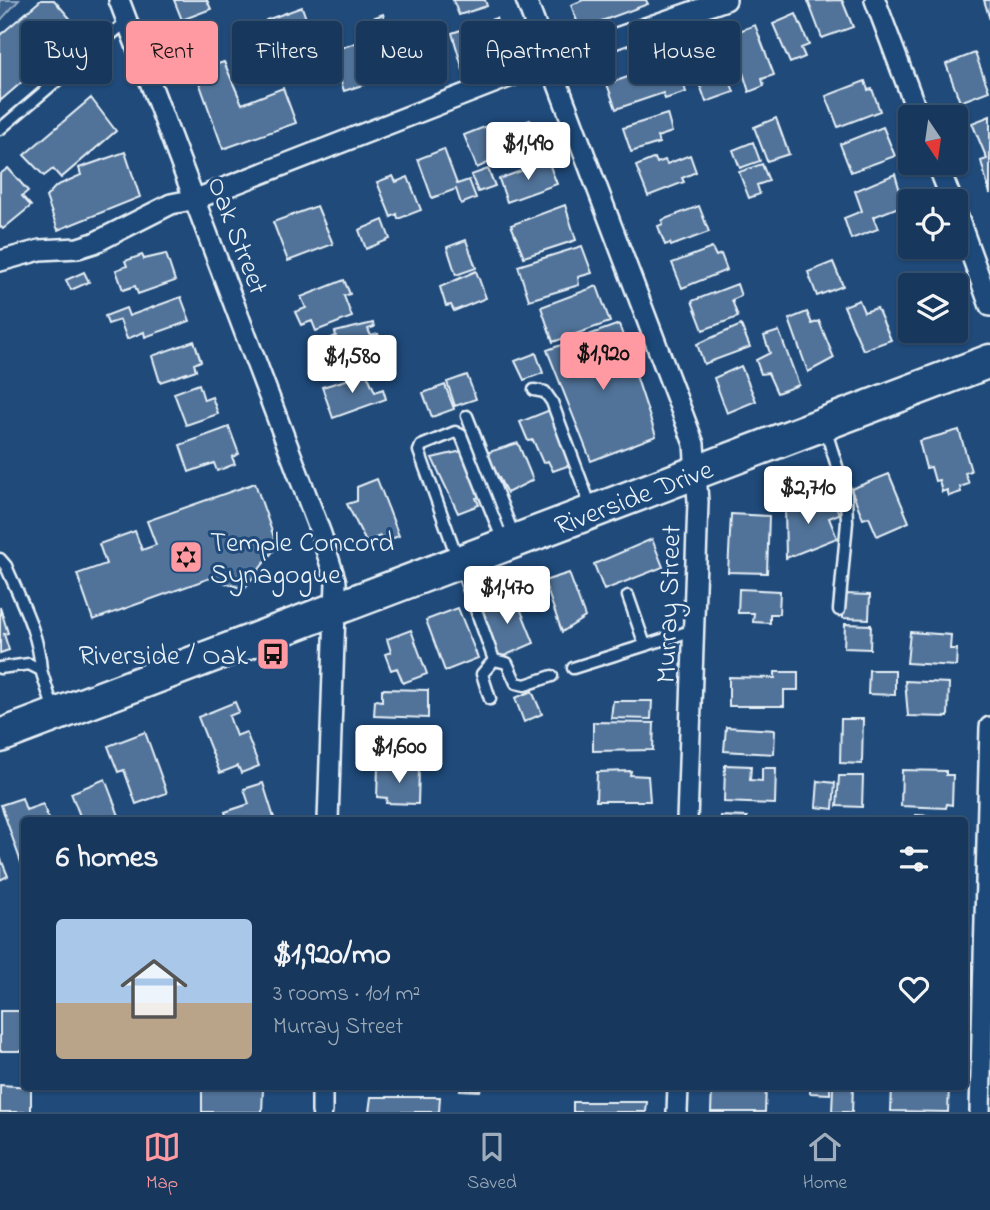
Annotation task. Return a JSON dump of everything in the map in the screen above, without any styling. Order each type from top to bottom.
[{"type":"main road","name":"Riverside Drive","points":[[0,736],[990,361]]},
{"type":"street","name":"Oak Street","points":[[119,0],[321,534],[336,582],[328,817]]},
{"type":"street","name":"Murray Street","points":[[526,0],[534,21]]},
{"type":"street","points":[[615,38],[726,0]]},
{"type":"street","points":[[875,0],[914,105]]},
{"type":"street","points":[[0,261],[40,250],[78,248],[94,243],[171,204],[196,199],[491,84]]},
{"type":"street","name":"Murray Street","points":[[559,84],[694,444],[697,471],[687,817]]},
{"type":"street","points":[[968,245],[990,306]]},
{"type":"street","points":[[981,1112],[979,980],[989,799],[990,727]]},
{"type":"street","points":[[322,1090],[322,1112]]},
{"type":"street","points":[[677,1112],[678,1090]]},
{"type":"lane","points":[[0,129],[127,20]]},
{"type":"lane","points":[[534,390],[545,393],[552,402],[592,511]]},
{"type":"lane","points":[[467,415],[510,542]]},
{"type":"lane","points":[[824,424],[846,495],[847,522],[839,610]]},
{"type":"lane","points":[[494,660],[419,451],[421,446],[455,432],[461,435],[510,542]]},
{"type":"lane","points":[[0,559],[6,566],[40,653],[41,670],[55,715]]},
{"type":"lane","points":[[628,596],[645,645]]},
{"type":"lane","points":[[573,668],[694,630]]},
{"type":"lane","points":[[494,660],[507,663],[516,683],[525,685],[552,676]]},
{"type":"lane","points":[[490,699],[482,674],[494,660]]},
{"type":"lane","points":[[0,668],[29,664],[41,670]]},
{"type":"shaded area","points":[[0,0],[19,0],[0,21]]},
{"type":"building","points":[[41,0],[54,0],[72,21],[21,21],[21,83],[0,101],[0,35]]},
{"type":"building","points":[[174,0],[207,0],[211,9],[182,20]]},
{"type":"building","points":[[453,0],[485,0],[487,6],[459,15]]},
{"type":"building","points":[[583,0],[646,0],[648,4],[602,21],[577,21],[571,5]]},
{"type":"building","points":[[842,0],[853,27],[822,38],[808,1]]},
{"type":"building","points":[[984,0],[990,0],[990,20]]},
{"type":"building","points":[[302,7],[307,21],[266,21]]},
{"type":"building","points":[[383,14],[385,21],[365,21]]},
{"type":"building","points":[[796,14],[809,45],[801,48],[805,57],[790,63],[773,24]]},
{"type":"building","points":[[755,25],[774,75],[762,79],[764,86],[749,92],[740,63],[740,31]]},
{"type":"building","points":[[461,30],[461,63],[452,33]]},
{"type":"building","points":[[356,43],[356,84],[366,84],[344,91],[342,84],[342,47]]},
{"type":"building","points":[[975,53],[989,91],[960,102],[946,64]]},
{"type":"building","points":[[224,62],[242,104],[283,88],[296,123],[223,149],[200,84],[218,84],[218,64]]},
{"type":"building","points":[[629,77],[629,84],[684,84],[686,92],[665,99],[663,93],[616,109],[607,84],[615,84],[615,81]]},
{"type":"building","points":[[865,81],[868,90],[872,89],[880,111],[838,127],[826,96]]},
{"type":"building","points":[[700,84],[731,84],[734,92],[706,102]]},
{"type":"building","points":[[91,98],[116,131],[61,178],[53,169],[44,176],[24,155]]},
{"type":"building","points":[[667,114],[672,132],[657,137],[659,143],[631,152],[623,128]]},
{"type":"building","points":[[990,116],[990,194],[981,161],[987,159],[972,123]]},
{"type":"building","points":[[776,118],[789,154],[767,161],[754,127]]},
{"type":"building","points":[[530,120],[540,145],[521,153],[520,148],[477,168],[464,135],[487,126],[490,135]]},
{"type":"building","points":[[883,127],[895,156],[851,172],[840,144]]},
{"type":"building","points":[[753,142],[760,161],[740,168],[733,150]]},
{"type":"building","points":[[444,149],[457,184],[469,180],[476,198],[461,204],[456,189],[432,198],[418,159]]},
{"type":"building","points":[[125,152],[140,197],[58,230],[46,197],[56,186],[81,175],[79,168]]},
{"type":"building","points":[[690,155],[696,172],[682,178],[684,182],[648,196],[636,166],[655,158],[657,163],[665,160],[667,164]]},
{"type":"building","points":[[548,161],[557,184],[507,202],[499,179]]},
{"type":"building","points":[[762,164],[769,181],[757,185],[760,194],[749,198],[739,172]]},
{"type":"building","points":[[8,168],[28,191],[22,196],[31,206],[3,229],[0,226],[0,174]]},
{"type":"building","points":[[488,169],[495,186],[478,192],[471,175]]},
{"type":"building","points":[[895,174],[899,189],[898,207],[873,217],[878,229],[851,239],[844,218],[862,211],[855,191]]},
{"type":"building","points":[[393,176],[396,182],[408,177],[421,210],[398,219],[397,214],[391,217],[377,182]]},
{"type":"building","points":[[565,205],[576,240],[524,257],[511,225]]},
{"type":"building","points":[[317,206],[333,244],[288,261],[273,222]]},
{"type":"building","points":[[699,206],[709,232],[671,246],[670,243],[665,245],[658,226],[663,224],[662,220]]},
{"type":"building","points":[[383,220],[390,239],[366,249],[359,230]]},
{"type":"building","points":[[466,240],[476,268],[456,275],[447,247]]},
{"type":"building","points":[[582,246],[592,273],[578,277],[579,285],[529,300],[518,266]]},
{"type":"building","points":[[712,248],[716,256],[721,254],[727,270],[682,288],[672,263]]},
{"type":"building","points":[[166,254],[175,281],[138,294],[135,286],[123,290],[116,270],[127,266],[125,261],[142,255],[144,259]]},
{"type":"building","points":[[833,262],[843,286],[817,296],[808,272]]},
{"type":"building","points":[[476,271],[486,298],[454,311],[451,305],[446,306],[440,287]]},
{"type":"building","points":[[84,272],[89,282],[71,290],[66,280]]},
{"type":"building","points":[[344,280],[350,294],[344,296],[352,317],[316,331],[312,321],[301,325],[295,312],[306,308],[301,297]]},
{"type":"building","points":[[737,284],[741,296],[732,300],[738,317],[703,330],[692,301]]},
{"type":"building","points":[[597,286],[610,322],[553,342],[541,307]]},
{"type":"building","points":[[181,297],[190,321],[145,337],[144,332],[127,339],[120,320],[108,324],[105,316],[126,308],[129,316]]},
{"type":"building","points":[[859,300],[864,312],[877,308],[891,340],[863,350],[844,306]]},
{"type":"building","points":[[807,312],[812,324],[819,321],[834,358],[808,372],[789,319]]},
{"type":"building","points":[[373,323],[374,327],[368,329],[371,336],[378,334],[384,348],[327,368],[317,344],[336,336],[335,332]]},
{"type":"building","points":[[619,324],[656,436],[591,461],[547,350]]},
{"type":"building","points":[[741,325],[750,347],[704,364],[697,344]]},
{"type":"building","points":[[779,331],[799,385],[777,393],[768,373],[761,374],[756,360],[770,353],[764,336]]},
{"type":"building","points":[[194,341],[201,361],[194,364],[196,370],[160,382],[152,356]]},
{"type":"building","points":[[536,353],[543,373],[524,380],[515,361]]},
{"type":"building","points":[[741,366],[756,401],[727,413],[714,378]]},
{"type":"building","points":[[367,374],[375,392],[383,389],[386,399],[333,418],[322,387]]},
{"type":"building","points":[[467,375],[476,399],[455,406],[447,382]]},
{"type":"building","points":[[199,384],[204,400],[212,397],[218,414],[186,425],[174,393]]},
{"type":"building","points":[[445,385],[454,409],[432,417],[423,393]]},
{"type":"building","points":[[550,410],[573,464],[553,471],[548,461],[543,463],[533,440],[528,441],[520,422]]},
{"type":"building","points":[[229,427],[239,454],[232,457],[235,464],[217,471],[214,463],[189,472],[180,445]]},
{"type":"building","points":[[959,430],[971,471],[965,473],[969,484],[960,487],[961,492],[949,496],[947,490],[942,492],[939,480],[935,481],[931,467],[926,468],[919,441]]},
{"type":"building","points":[[518,443],[533,480],[507,493],[486,453]]},
{"type":"building","points":[[462,451],[482,496],[476,498],[479,505],[458,513],[432,458]]},
{"type":"building","points":[[889,474],[909,522],[877,536],[869,517],[863,519],[851,489]]},
{"type":"building","points":[[377,479],[399,536],[383,542],[380,536],[366,542],[347,504],[357,501],[357,487]]},
{"type":"building","name":"Temple Concord Synagogue","points":[[255,483],[277,546],[244,589],[210,578],[93,620],[77,574],[106,564],[99,544],[135,531],[142,550],[156,545],[147,521]]},
{"type":"building","points":[[807,498],[809,505],[823,500],[825,505],[834,501],[839,514],[829,518],[837,538],[786,558],[785,506]]},
{"type":"building","points":[[731,514],[769,516],[767,573],[728,572]]},
{"type":"building","points":[[652,539],[663,567],[604,590],[594,564]]},
{"type":"building","points":[[569,573],[585,617],[562,632],[544,581]]},
{"type":"building","points":[[739,589],[780,591],[779,614],[770,614],[770,623],[753,622],[754,613],[738,613]]},
{"type":"building","points":[[844,594],[870,595],[869,619],[843,618]]},
{"type":"building","points":[[504,595],[507,602],[516,598],[534,643],[499,658],[480,611],[493,606],[491,600]]},
{"type":"building","points":[[0,607],[8,633],[4,634],[9,650],[0,653]]},
{"type":"building","points":[[458,608],[478,658],[445,671],[426,620]]},
{"type":"building","points":[[845,624],[871,625],[870,649],[844,648]]},
{"type":"building","points":[[411,630],[427,674],[403,683],[397,668],[391,670],[385,654],[391,652],[387,639]]},
{"type":"building","points":[[910,632],[951,635],[950,649],[957,649],[956,666],[907,663]]},
{"type":"building","points":[[869,670],[895,670],[895,695],[868,694]]},
{"type":"building","points":[[775,672],[798,672],[798,690],[784,690],[784,706],[729,706],[729,677],[775,678]]},
{"type":"building","points":[[905,681],[949,683],[948,717],[908,716]]},
{"type":"building","points":[[382,689],[428,690],[428,718],[374,716],[375,700],[382,701]]},
{"type":"building","points":[[532,691],[542,714],[524,722],[515,698]]},
{"type":"building","points":[[613,701],[652,701],[651,719],[611,718]]},
{"type":"building","points":[[235,702],[239,712],[229,716],[236,736],[246,732],[259,766],[241,773],[238,766],[220,773],[198,717]]},
{"type":"building","points":[[841,719],[863,719],[862,764],[840,763]]},
{"type":"building","points":[[593,722],[654,723],[653,750],[593,751]]},
{"type":"building","points":[[726,727],[775,730],[774,754],[724,751]]},
{"type":"building","points":[[145,732],[167,793],[136,804],[124,770],[118,772],[108,746]]},
{"type":"building","points":[[373,735],[408,735],[408,758],[373,758]]},
{"type":"building","points":[[725,765],[751,766],[750,780],[762,781],[762,768],[776,768],[775,804],[724,802]]},
{"type":"building","points":[[378,767],[419,768],[418,804],[386,803],[387,798],[377,797]]},
{"type":"building","points":[[902,770],[946,771],[946,775],[953,775],[952,805],[947,804],[946,808],[901,806]]},
{"type":"building","points":[[631,771],[630,775],[648,776],[650,801],[596,801],[597,772]]},
{"type":"building","points":[[839,776],[863,776],[862,807],[837,806]]},
{"type":"building","points":[[105,779],[119,817],[80,817],[71,793]]},
{"type":"building","points":[[818,781],[835,783],[833,809],[816,807]]},
{"type":"building","points":[[263,783],[274,817],[227,817],[225,812],[249,804],[244,789]]},
{"type":"building","points":[[22,798],[26,810],[43,804],[48,817],[21,817],[21,862],[1,805]]},
{"type":"building","points":[[916,815],[948,817],[916,817]]},
{"type":"building","points":[[597,816],[646,816],[646,817]]},
{"type":"building","points":[[0,857],[8,876],[0,880]]},
{"type":"building","points":[[0,1011],[21,1011],[21,1051],[0,1051]]},
{"type":"building","points":[[0,1085],[31,1090],[31,1112],[0,1112]]},
{"type":"building","points":[[202,1090],[263,1090],[262,1112],[202,1112]]},
{"type":"building","points":[[712,1090],[766,1090],[765,1112],[711,1112]]},
{"type":"building","points":[[810,1090],[830,1090],[830,1094],[810,1093]]},
{"type":"building","points":[[833,1090],[853,1090],[852,1112],[832,1112]]},
{"type":"building","points":[[892,1090],[949,1090],[948,1112],[891,1111]]},
{"type":"building","points":[[371,1097],[440,1097],[439,1112],[369,1112]]},
{"type":"building","points":[[573,1102],[647,1102],[646,1112],[573,1112]]},
{"type":"place","name":"Temple Concord Synagogue","points":[[186,557]]},
{"type":"place","name":"Riverside / Oak","points":[[273,654]]}]
